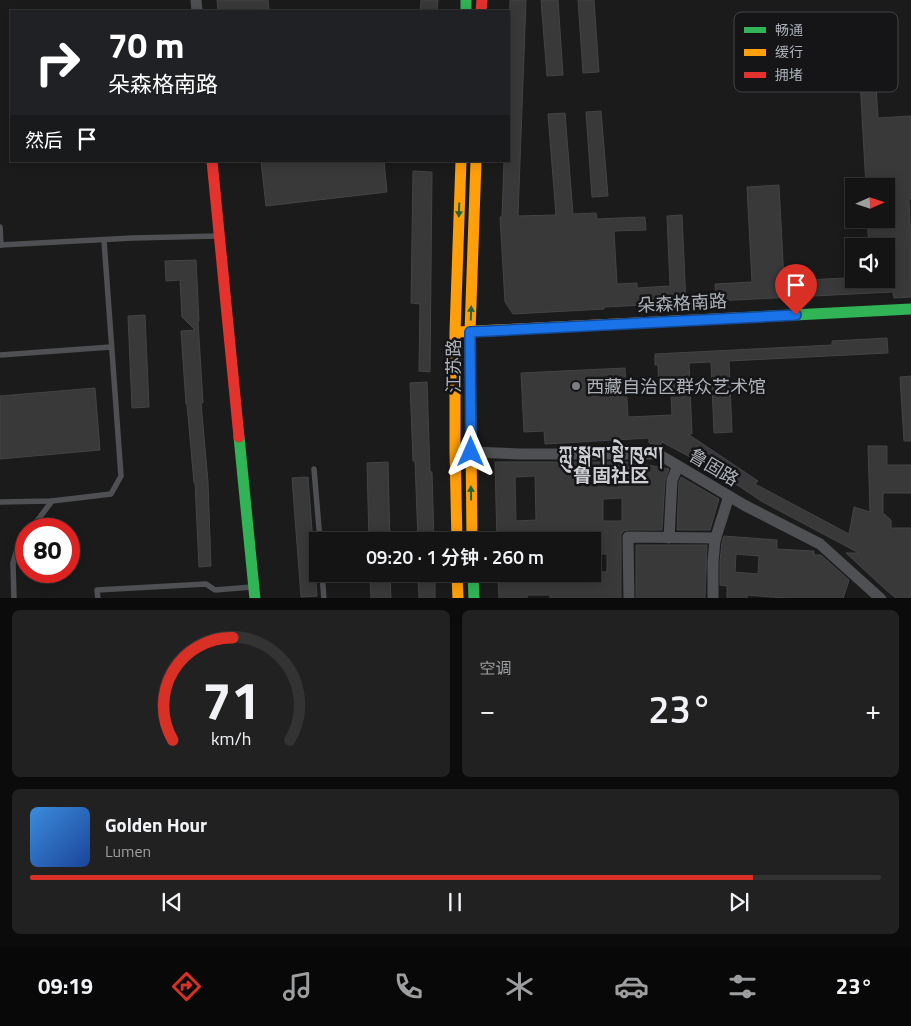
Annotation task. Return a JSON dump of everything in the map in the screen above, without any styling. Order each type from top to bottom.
[{"type":"main road","points":[[212,162],[254,593]]},
{"type":"main road","name":"江苏路","points":[[457,532],[455,332],[461,162]]},
{"type":"main road","name":"江苏路","points":[[472,532],[470,332],[476,162]]},
{"type":"main road","name":"朵森格南路","points":[[455,332],[911,309]]},
{"type":"main road","points":[[457,582],[458,598]]},
{"type":"main road","points":[[473,582],[474,598]]},
{"type":"street","name":"鲁固路","points":[[471,452],[658,454],[744,505],[820,544],[882,598]]},
{"type":"street","points":[[669,538],[672,480],[678,466]]},
{"type":"street","points":[[713,598],[712,562],[716,538],[729,496]]},
{"type":"street","points":[[629,598],[628,537],[716,538]]},
{"type":"lane","points":[[0,227],[1,245],[220,236]]},
{"type":"lane","points":[[0,502],[52,501],[111,494],[121,476],[104,240]]},
{"type":"lane","points":[[0,355],[111,347]]},
{"type":"lane","points":[[314,469],[319,532]]},
{"type":"lane","points":[[39,518],[52,501]]},
{"type":"lane","points":[[14,598],[13,563],[15,556]]},
{"type":"lane","points":[[323,582],[324,598]]},
{"type":"lane","points":[[98,598],[97,590],[206,584],[215,590],[254,593]]},
{"type":"building","points":[[217,0],[268,0],[269,9],[262,10],[218,10]]},
{"type":"building","points":[[421,0],[438,0],[437,10],[420,10]]},
{"type":"building","points":[[510,0],[526,0],[518,216],[556,215],[548,114],[565,113],[573,214],[596,213],[597,219],[645,217],[646,230],[614,231],[617,284],[637,283],[637,288],[670,286],[667,216],[682,215],[686,303],[513,314],[505,302],[500,217],[502,217],[504,162],[510,162]]},
{"type":"building","points":[[541,0],[558,0],[563,75],[547,76]]},
{"type":"building","points":[[578,0],[594,0],[599,72],[583,73]]},
{"type":"building","points":[[861,92],[876,92],[878,118],[911,116],[911,199],[909,199],[911,297],[894,298],[893,292],[716,301],[715,284],[752,282],[747,187],[779,185],[784,281],[845,278],[845,288],[895,288],[895,238],[868,238],[868,228],[895,228],[895,178],[866,178]]},
{"type":"building","points":[[601,111],[608,196],[592,197],[586,112]]},
{"type":"building","points":[[261,162],[384,162],[387,192],[266,206]]},
{"type":"building","points":[[413,171],[432,172],[430,372],[419,371],[420,304],[411,303]]},
{"type":"building","points":[[196,260],[203,403],[201,403],[208,482],[211,566],[199,567],[195,483],[186,404],[181,331],[195,330],[182,317],[180,280],[166,281],[165,261]]},
{"type":"building","points":[[145,315],[149,407],[132,408],[128,316]]},
{"type":"building","points":[[887,338],[888,353],[729,361],[732,432],[714,433],[711,362],[689,363],[692,434],[688,434],[758,481],[755,484],[849,534],[854,507],[870,512],[868,446],[887,446],[887,465],[911,465],[911,493],[883,493],[883,513],[891,520],[891,528],[911,528],[911,598],[896,598],[846,553],[859,553],[761,501],[693,455],[692,458],[662,442],[660,445],[649,443],[649,438],[545,444],[544,431],[524,432],[521,373],[625,368],[628,417],[672,415],[671,394],[659,394],[658,365],[655,365],[655,354],[832,345],[832,341]]},
{"type":"building","points":[[911,376],[911,441],[904,441],[900,377]]},
{"type":"building","points":[[427,382],[434,532],[418,532],[410,383]]},
{"type":"building","points":[[95,388],[100,450],[0,459],[0,396]]},
{"type":"building","points":[[388,462],[390,532],[369,532],[367,463]]},
{"type":"building","points":[[495,462],[632,462],[669,469],[665,480],[662,530],[628,530],[621,534],[621,598],[550,598],[550,595],[527,595],[527,598],[499,598],[498,582],[601,582],[601,572],[607,572],[607,554],[601,554],[601,532],[497,532]],"holes":[[[535,476],[536,520],[516,521],[515,477]],[[622,498],[622,521],[603,521],[603,499]]]},
{"type":"building","points":[[308,477],[312,532],[309,532],[309,582],[316,582],[317,596],[301,597],[292,478]]},
{"type":"building","points":[[681,477],[719,499],[710,530],[677,530],[679,482]]},
{"type":"building","points":[[724,536],[777,540],[777,549],[814,551],[814,555],[821,555],[849,580],[843,598],[784,598],[747,595],[747,598],[727,598],[727,586],[720,585],[720,562]],"holes":[[[736,554],[759,556],[758,574],[735,572]]]},
{"type":"building","points":[[636,545],[707,545],[705,598],[636,598]]},
{"type":"building","points":[[370,582],[390,582],[391,598],[371,598]]},
{"type":"building","points":[[418,582],[435,582],[435,598],[419,598]]},
{"type":"traffic: fast","points":[[466,0],[466,10]]},
{"type":"traffic: fast","points":[[735,318],[911,309]]},
{"type":"traffic: fast","points":[[239,437],[255,598]]},
{"type":"traffic: fast","points":[[473,582],[474,598]]},
{"type":"traffic: slow","points":[[457,532],[455,332],[461,162]]},
{"type":"traffic: slow","points":[[472,532],[470,332],[476,162]]},
{"type":"traffic: slow","points":[[457,332],[735,318]]},
{"type":"traffic: slow","points":[[457,582],[458,598]]},
{"type":"traffic: jam","points":[[481,10],[482,0]]},
{"type":"traffic: jam","points":[[212,162],[239,437]]},
{"type":"place","name":"西藏自治区群众艺术馆","points":[[576,386]]},
{"type":"district","name":"ཀླུ་སྒུག་སྡེ་ཁུལ། 鲁固社区","points":[[611,463]]},
{"type":"route","points":[[471,452],[470,332],[796,315]]}]
